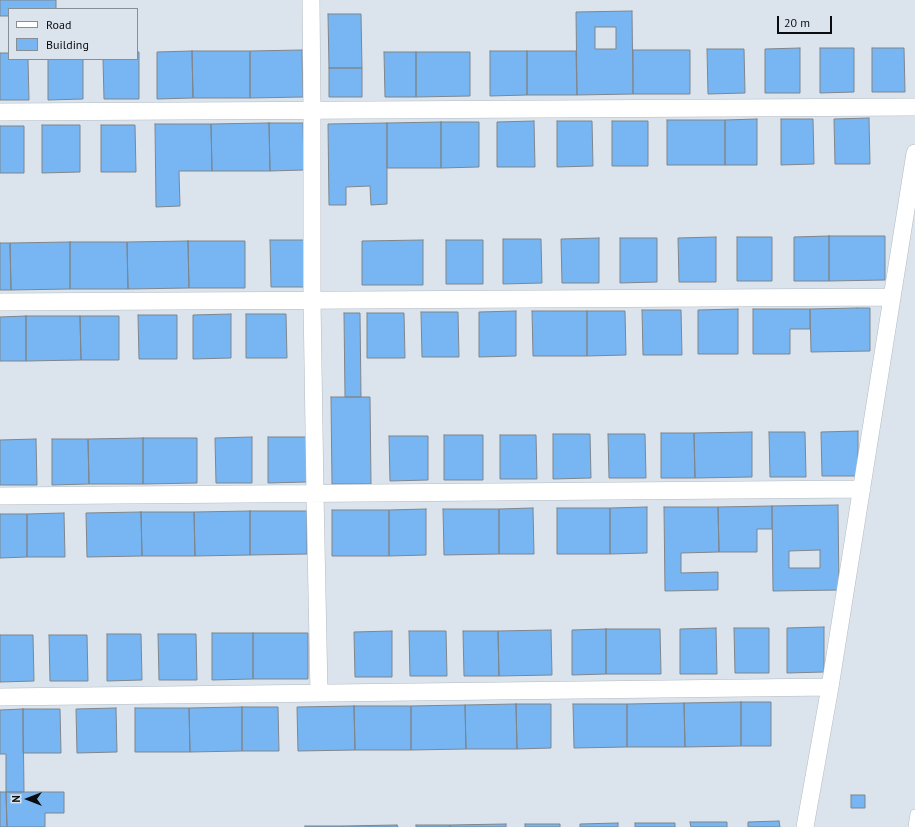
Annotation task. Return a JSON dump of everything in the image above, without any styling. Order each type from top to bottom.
[{"type":"street","points":[[311,0],[312,300],[320,693]]},
{"type":"street","points":[[0,112],[915,107]]},
{"type":"street","points":[[805,827],[830,687],[915,153]]},
{"type":"street","points":[[0,302],[892,297]]},
{"type":"street","points":[[0,496],[862,489]]},
{"type":"street","points":[[0,697],[830,687]]},
{"type":"lane","points":[[913,827],[915,814]]},
{"type":"building","points":[[0,0],[56,0],[56,8],[8,8],[8,16],[0,16]]},
{"type":"building","points":[[632,11],[633,94],[577,95],[576,12]],"holes":[[[595,27],[616,27],[616,49],[595,49]]]},
{"type":"building","points":[[328,14],[361,14],[362,68],[329,68]]},
{"type":"building","points":[[800,48],[800,93],[765,93],[765,49]]},
{"type":"building","points":[[820,48],[854,48],[854,92],[820,93]]},
{"type":"building","points":[[872,48],[904,48],[905,92],[872,92]]},
{"type":"building","points":[[707,49],[744,49],[745,93],[708,94]]},
{"type":"building","points":[[302,50],[303,97],[250,98],[250,51]]},
{"type":"building","points":[[633,50],[690,50],[690,94],[633,94]]},
{"type":"building","points":[[192,51],[193,98],[157,99],[157,52]]},
{"type":"building","points":[[192,51],[250,51],[250,98],[193,98]]},
{"type":"building","points":[[490,51],[527,51],[527,95],[490,96]]},
{"type":"building","points":[[527,51],[576,51],[577,95],[527,95]]},
{"type":"building","points":[[139,52],[139,99],[104,99],[103,60],[138,60]]},
{"type":"building","points":[[384,52],[416,52],[416,97],[385,97]]},
{"type":"building","points":[[416,52],[470,52],[470,96],[416,97]]},
{"type":"building","points":[[0,53],[8,53],[8,60],[28,60],[29,100],[0,100]]},
{"type":"building","points":[[48,60],[83,60],[83,99],[48,100]]},
{"type":"building","points":[[329,68],[362,68],[362,97],[329,97]]},
{"type":"building","points":[[869,118],[870,164],[835,164],[834,119]]},
{"type":"building","points":[[757,119],[757,165],[725,165],[725,120]]},
{"type":"building","points":[[781,119],[813,119],[814,164],[781,165]]},
{"type":"building","points":[[667,120],[725,120],[725,165],[667,165]]},
{"type":"building","points":[[534,121],[535,167],[497,167],[497,122]]},
{"type":"building","points":[[557,121],[592,121],[593,166],[557,167]]},
{"type":"building","points":[[612,121],[648,121],[648,166],[612,166]]},
{"type":"building","points":[[441,122],[441,168],[387,168],[387,123]]},
{"type":"building","points":[[441,122],[479,122],[479,167],[441,168]]},
{"type":"building","points":[[269,123],[303,123],[304,170],[270,171]]},
{"type":"building","points":[[269,123],[270,171],[212,171],[211,124]]},
{"type":"building","points":[[387,123],[387,204],[371,205],[370,186],[346,187],[346,205],[329,205],[328,124]]},
{"type":"building","points":[[155,124],[211,124],[212,171],[179,171],[180,206],[156,207]]},
{"type":"building","points":[[42,125],[80,125],[80,172],[42,173]]},
{"type":"building","points":[[101,125],[135,125],[136,172],[101,172]]},
{"type":"building","points":[[0,126],[24,126],[24,173],[0,173]]},
{"type":"building","points":[[829,236],[885,236],[885,280],[829,281]]},
{"type":"building","points":[[829,236],[829,281],[794,281],[794,237]]},
{"type":"building","points":[[716,237],[716,282],[679,282],[678,238]]},
{"type":"building","points":[[737,237],[772,237],[772,281],[737,281]]},
{"type":"building","points":[[599,238],[599,283],[562,283],[561,239]]},
{"type":"building","points":[[620,238],[657,238],[657,282],[620,283]]},
{"type":"building","points":[[503,239],[541,239],[542,283],[503,284]]},
{"type":"building","points":[[270,240],[304,240],[305,287],[271,287]]},
{"type":"building","points":[[423,240],[423,285],[362,285],[362,241]]},
{"type":"building","points":[[446,240],[483,240],[483,284],[446,284]]},
{"type":"building","points":[[188,241],[189,288],[128,289],[127,242]]},
{"type":"building","points":[[188,241],[245,241],[245,288],[189,288]]},
{"type":"building","points":[[70,242],[70,289],[11,290],[10,243]]},
{"type":"building","points":[[70,242],[127,242],[128,289],[70,289]]},
{"type":"building","points":[[0,243],[10,243],[11,290],[0,290]]},
{"type":"building","points":[[870,308],[870,351],[811,352],[810,309]]},
{"type":"building","points":[[738,309],[738,354],[698,354],[698,310]]},
{"type":"building","points":[[753,309],[810,309],[810,329],[790,329],[790,354],[753,354]]},
{"type":"building","points":[[642,310],[681,310],[682,355],[643,355]]},
{"type":"building","points":[[516,311],[516,356],[479,357],[479,312]]},
{"type":"building","points":[[532,311],[587,311],[587,356],[533,356]]},
{"type":"building","points":[[587,311],[625,311],[626,355],[587,356]]},
{"type":"building","points":[[421,312],[458,312],[459,357],[422,357]]},
{"type":"building","points":[[344,313],[360,313],[361,397],[345,397]]},
{"type":"building","points":[[367,313],[404,313],[405,358],[367,358]]},
{"type":"building","points":[[231,314],[231,358],[193,359],[193,315]]},
{"type":"building","points":[[246,314],[286,314],[287,358],[246,358]]},
{"type":"building","points":[[138,315],[177,315],[177,359],[139,359]]},
{"type":"building","points":[[26,316],[80,316],[81,360],[26,361]]},
{"type":"building","points":[[26,316],[26,361],[0,361],[0,317]]},
{"type":"building","points":[[80,316],[119,316],[119,360],[81,360]]},
{"type":"building","points":[[331,397],[370,397],[371,484],[332,484]]},
{"type":"building","points":[[858,431],[858,476],[822,476],[821,432]]},
{"type":"building","points":[[752,432],[752,477],[695,478],[694,433]]},
{"type":"building","points":[[769,432],[805,432],[806,477],[770,477]]},
{"type":"building","points":[[661,433],[694,433],[695,478],[661,478]]},
{"type":"building","points":[[553,434],[590,434],[591,478],[553,479]]},
{"type":"building","points":[[608,434],[645,434],[646,478],[609,478]]},
{"type":"building","points":[[444,435],[483,435],[483,480],[444,480]]},
{"type":"building","points":[[500,435],[536,435],[537,479],[500,479]]},
{"type":"building","points":[[389,436],[428,436],[428,480],[390,481]]},
{"type":"building","points":[[252,437],[252,483],[216,483],[215,438]]},
{"type":"building","points":[[268,437],[306,437],[307,482],[268,483]]},
{"type":"building","points":[[143,438],[143,484],[89,484],[88,439]]},
{"type":"building","points":[[143,438],[197,438],[197,483],[143,484]]},
{"type":"building","points":[[36,439],[37,485],[0,485],[0,440]]},
{"type":"building","points":[[52,439],[88,439],[89,484],[52,485]]},
{"type":"building","points":[[838,505],[839,590],[773,591],[772,506]],"holes":[[[820,550],[820,568],[789,568],[789,551]]]},
{"type":"building","points":[[772,506],[772,529],[757,529],[757,552],[719,552],[718,507]]},
{"type":"building","points":[[647,507],[647,553],[610,554],[610,508]]},
{"type":"building","points":[[664,507],[718,507],[719,552],[681,553],[681,573],[718,572],[718,590],[665,591]]},
{"type":"building","points":[[533,508],[534,554],[499,554],[499,509]]},
{"type":"building","points":[[557,508],[610,508],[610,554],[557,554]]},
{"type":"building","points":[[426,509],[426,555],[389,556],[389,510]]},
{"type":"building","points":[[443,509],[499,509],[499,554],[444,555]]},
{"type":"building","points":[[332,510],[389,510],[389,556],[332,556]]},
{"type":"building","points":[[250,511],[250,555],[195,556],[194,512]]},
{"type":"building","points":[[250,511],[307,511],[307,554],[250,555]]},
{"type":"building","points":[[141,512],[142,556],[87,557],[86,513]]},
{"type":"building","points":[[141,512],[194,512],[195,556],[142,556]]},
{"type":"building","points":[[64,513],[65,557],[27,557],[27,514]]},
{"type":"building","points":[[0,514],[27,514],[27,557],[0,558]]},
{"type":"building","points":[[824,627],[824,672],[787,673],[787,628]]},
{"type":"building","points":[[716,628],[717,674],[680,674],[680,629]]},
{"type":"building","points":[[734,628],[769,628],[769,673],[735,673]]},
{"type":"building","points":[[606,629],[606,674],[572,675],[572,630]]},
{"type":"building","points":[[606,629],[660,629],[661,674],[606,674]]},
{"type":"building","points":[[551,630],[552,675],[499,676],[498,631]]},
{"type":"building","points":[[392,631],[392,677],[355,677],[354,632]]},
{"type":"building","points":[[409,631],[446,631],[447,676],[410,676]]},
{"type":"building","points":[[463,631],[498,631],[499,676],[464,676]]},
{"type":"building","points":[[212,633],[253,633],[253,679],[212,680]]},
{"type":"building","points":[[253,633],[308,633],[308,679],[253,679]]},
{"type":"building","points":[[107,634],[141,634],[142,680],[107,681]]},
{"type":"building","points":[[158,634],[196,634],[197,680],[159,680]]},
{"type":"building","points":[[0,635],[33,635],[34,681],[0,682]]},
{"type":"building","points":[[49,635],[87,635],[88,681],[50,681]]},
{"type":"building","points":[[741,702],[741,746],[685,747],[684,703]]},
{"type":"building","points":[[741,702],[771,702],[771,746],[741,746]]},
{"type":"building","points":[[684,703],[685,747],[627,747],[627,704]]},
{"type":"building","points":[[516,704],[517,749],[466,749],[465,705]]},
{"type":"building","points":[[516,704],[551,704],[551,748],[517,749]]},
{"type":"building","points":[[573,704],[627,704],[627,747],[574,748]]},
{"type":"building","points":[[465,705],[466,749],[411,750],[411,706]]},
{"type":"building","points":[[354,706],[355,750],[298,751],[297,707]]},
{"type":"building","points":[[354,706],[411,706],[411,750],[355,750]]},
{"type":"building","points":[[242,707],[242,751],[190,752],[189,708]]},
{"type":"building","points":[[242,707],[278,707],[279,751],[242,751]]},
{"type":"building","points":[[116,708],[117,752],[77,753],[76,709]]},
{"type":"building","points":[[135,708],[189,708],[190,752],[135,752]]},
{"type":"building","points":[[23,709],[24,792],[6,792],[6,754],[0,754],[0,710]]},
{"type":"building","points":[[23,709],[60,709],[61,753],[23,753]]},
{"type":"building","points":[[0,792],[6,792],[7,827],[0,827]]},
{"type":"building","points":[[6,792],[64,792],[64,813],[45,813],[45,827],[7,827]]},
{"type":"building","points":[[851,795],[865,795],[865,808],[851,808]]},
{"type":"building","points":[[779,821],[780,827],[748,827],[748,822]]},
{"type":"building","points":[[690,822],[727,822],[727,827],[691,827]]},
{"type":"building","points":[[618,823],[618,827],[580,827],[580,824]]},
{"type":"building","points":[[635,823],[675,823],[675,827],[635,827]]},
{"type":"building","points":[[506,824],[506,827],[450,827],[450,825]]},
{"type":"building","points":[[525,824],[560,824],[560,827],[525,827]]},
{"type":"building","points":[[397,825],[398,827],[343,827],[343,826]]},
{"type":"building","points":[[416,825],[450,825],[450,827],[416,827]]},
{"type":"building","points":[[343,826],[343,827],[305,827]]}]
